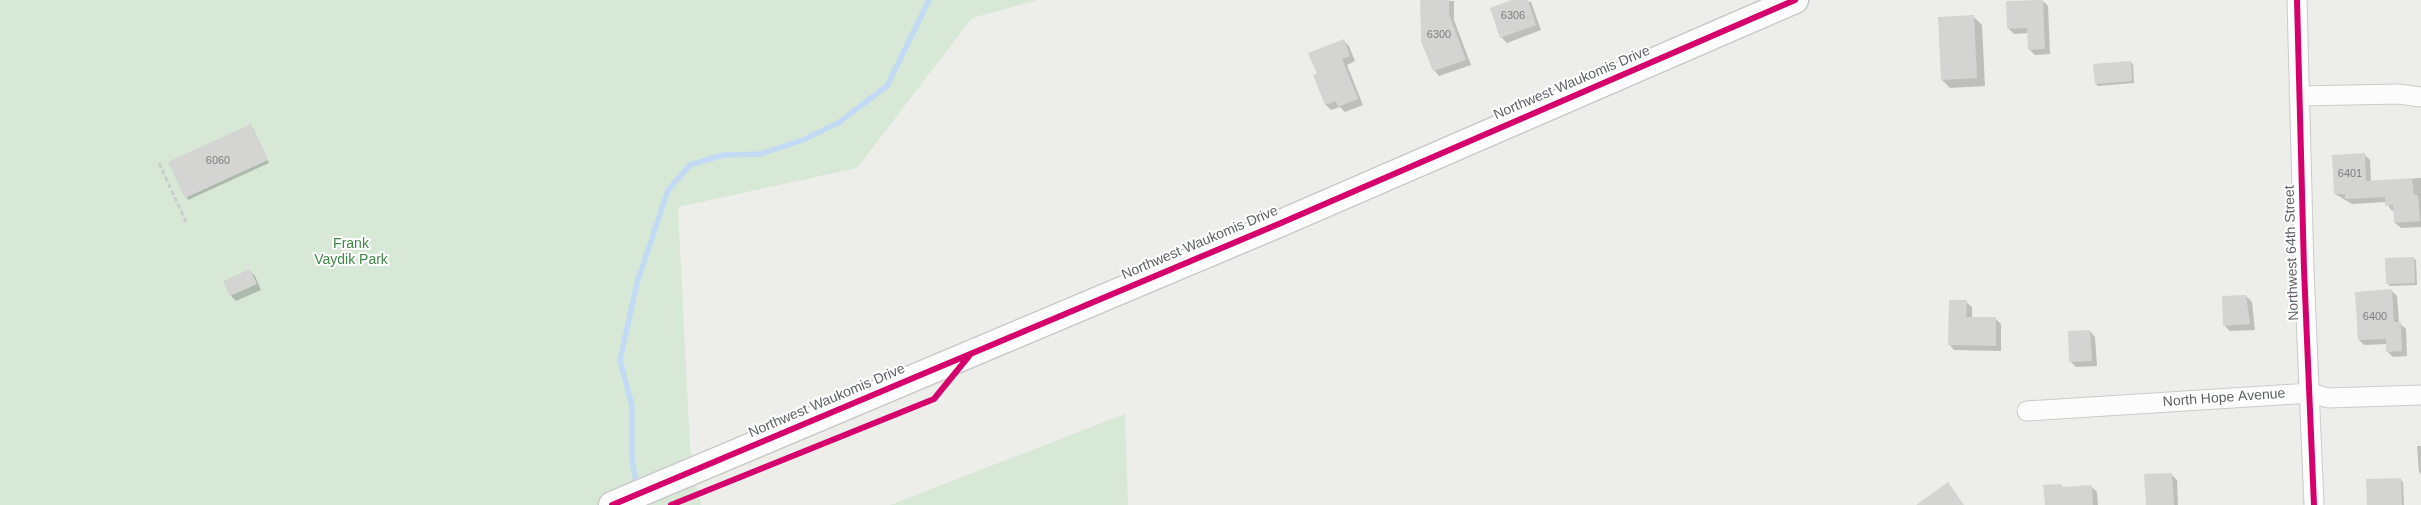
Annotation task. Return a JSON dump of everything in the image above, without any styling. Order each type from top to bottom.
[{"type":"main road","name":"Northwest Waukomis Drive","points":[[612,505],[1281,223],[1796,0]]},
{"type":"street","name":"Northwest 64th Street","points":[[2297,0],[2304,269],[2311,393],[2314,505]]},
{"type":"street","points":[[2299,96],[2399,94],[2421,97]]},
{"type":"street","name":"North Hope Avenue","points":[[2027,411],[2311,393],[2335,399],[2421,395]]},
{"type":"path","points":[[159,162],[188,224]]},
{"type":"green space","name":"Frank Vaydik Park","points":[[0,0],[1038,0],[972,18],[857,168],[678,207],[690,448],[701,505],[0,505]]},
{"type":"green space","points":[[1125,414],[1128,505],[890,505]]},
{"type":"building","points":[[1420,0],[1449,0],[1449,14],[1466,60],[1433,71],[1421,41]]},
{"type":"building","points":[[1512,0],[1528,0],[1536,25],[1500,38],[1490,8]]},
{"type":"building","points":[[2043,0],[2045,49],[2028,50],[2027,28],[2007,29],[2006,1]]},
{"type":"building","points":[[1974,15],[1977,78],[1941,80],[1938,17]]},
{"type":"building","points":[[1344,39],[1350,56],[1342,59],[1358,99],[1338,107],[1336,101],[1325,105],[1313,75],[1317,74],[1308,53]]},
{"type":"building","points":[[2131,61],[2132,81],[2095,84],[2093,64]]},
{"type":"building","points":[[251,124],[268,160],[185,198],[168,162]]},
{"type":"building","points":[[2365,153],[2366,181],[2412,178],[2414,195],[2418,195],[2420,221],[2394,223],[2393,205],[2385,206],[2385,197],[2345,199],[2345,194],[2334,194],[2332,155]]},
{"type":"building","points":[[2414,257],[2415,283],[2386,284],[2385,258]]},
{"type":"building","points":[[250,269],[257,284],[230,296],[223,281]]},
{"type":"building","points":[[2392,289],[2394,322],[2401,322],[2402,351],[2386,352],[2386,339],[2358,340],[2355,292]]},
{"type":"building","points":[[2246,295],[2250,324],[2223,326],[2222,296]]},
{"type":"building","points":[[1949,300],[1967,300],[1966,317],[1996,317],[1996,346],[1948,345]]},
{"type":"building","points":[[2090,330],[2092,361],[2069,362],[2068,331]]},
{"type":"building","points":[[2172,473],[2174,505],[2146,505],[2144,474]]},
{"type":"building","points":[[2401,478],[2402,505],[2367,505],[2366,479]]},
{"type":"building","points":[[1948,482],[1964,505],[1916,505]]},
{"type":"building","points":[[2061,484],[2062,487],[2092,485],[2093,505],[2045,505],[2043,485]]},
{"type":"waterway","points":[[637,487],[632,460],[632,406],[620,360],[637,283],[668,190],[690,165],[723,155],[760,154],[803,140],[838,123],[887,86],[929,0]]},
{"type":"cycle path","points":[[612,505],[1281,223],[1795,0]]},
{"type":"cycle path","points":[[2297,0],[2304,269],[2314,505]]},
{"type":"cycle path","points":[[671,505],[934,399],[969,356]]}]
